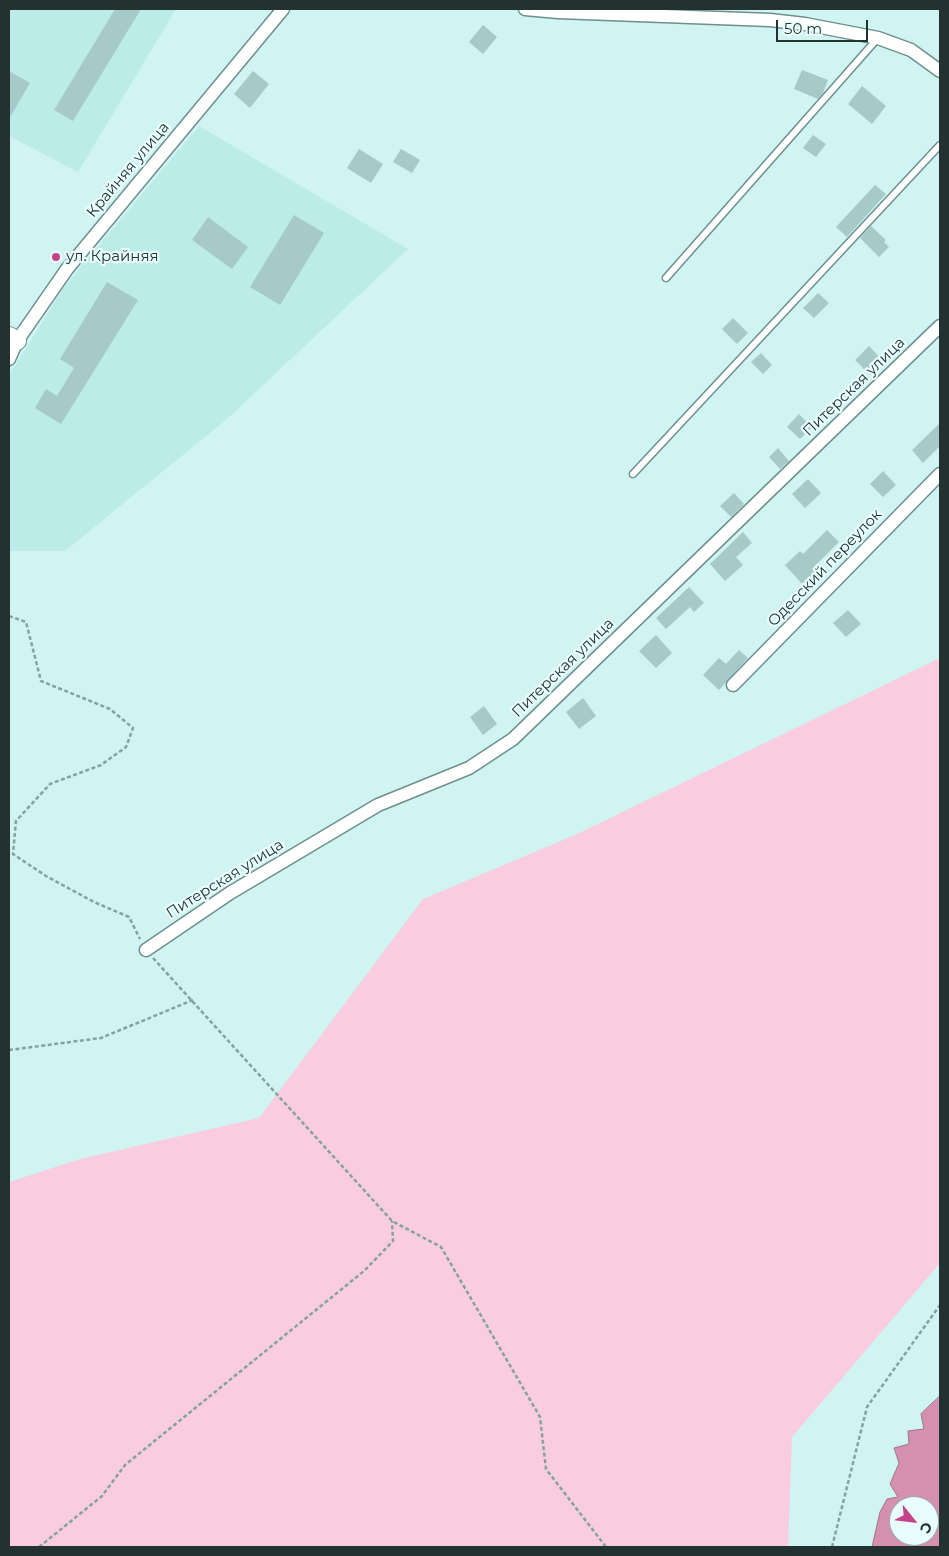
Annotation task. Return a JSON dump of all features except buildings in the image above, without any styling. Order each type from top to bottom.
[{"type":"street","name":"Крайняя улица","points":[[9,359],[13,338],[67,269],[283,9]]},
{"type":"street","points":[[525,9],[558,12],[770,20],[805,24],[878,38],[911,50],[940,71]]},
{"type":"street","name":"Питерская улица","points":[[146,950],[230,893],[378,805],[469,768],[513,739],[940,326]]},
{"type":"street","name":"Одесский переулок","points":[[733,685],[940,474]]},
{"type":"lane","points":[[666,278],[878,38]]},
{"type":"lane","points":[[633,474],[940,145]]},
{"type":"path","points":[[9,616],[26,622],[41,681],[110,709],[133,728],[126,747],[101,765],[50,784],[16,821],[13,854],[46,876],[86,898],[128,917],[146,950],[392,1221],[440,1247],[540,1417],[546,1469],[606,1547]]},
{"type":"path","points":[[9,1050],[101,1038],[192,1000]]},
{"type":"path","points":[[39,1547],[102,1496],[125,1465],[364,1271],[393,1242],[392,1221]]},
{"type":"path","points":[[832,1547],[868,1407],[940,1306]]},
{"type":"shaded area","points":[[9,9],[176,9],[78,172],[9,136]]},
{"type":"shaded area","points":[[199,126],[408,249],[227,419],[65,551],[9,551],[9,375],[64,287]]},
{"type":"shaded area","points":[[940,658],[940,1263],[792,1437],[788,1547],[9,1547],[9,1182],[80,1159],[259,1118],[423,899],[575,835]]},
{"type":"shaded area","points":[[940,1396],[940,1547],[872,1547],[880,1512],[889,1499],[889,1546],[939,1546],[939,1496],[897,1496],[890,1484],[899,1463],[894,1448],[909,1444],[908,1431],[924,1429],[921,1414]]},
{"type":"place","name":"ул. Крайняя","points":[[56,257]]}]
